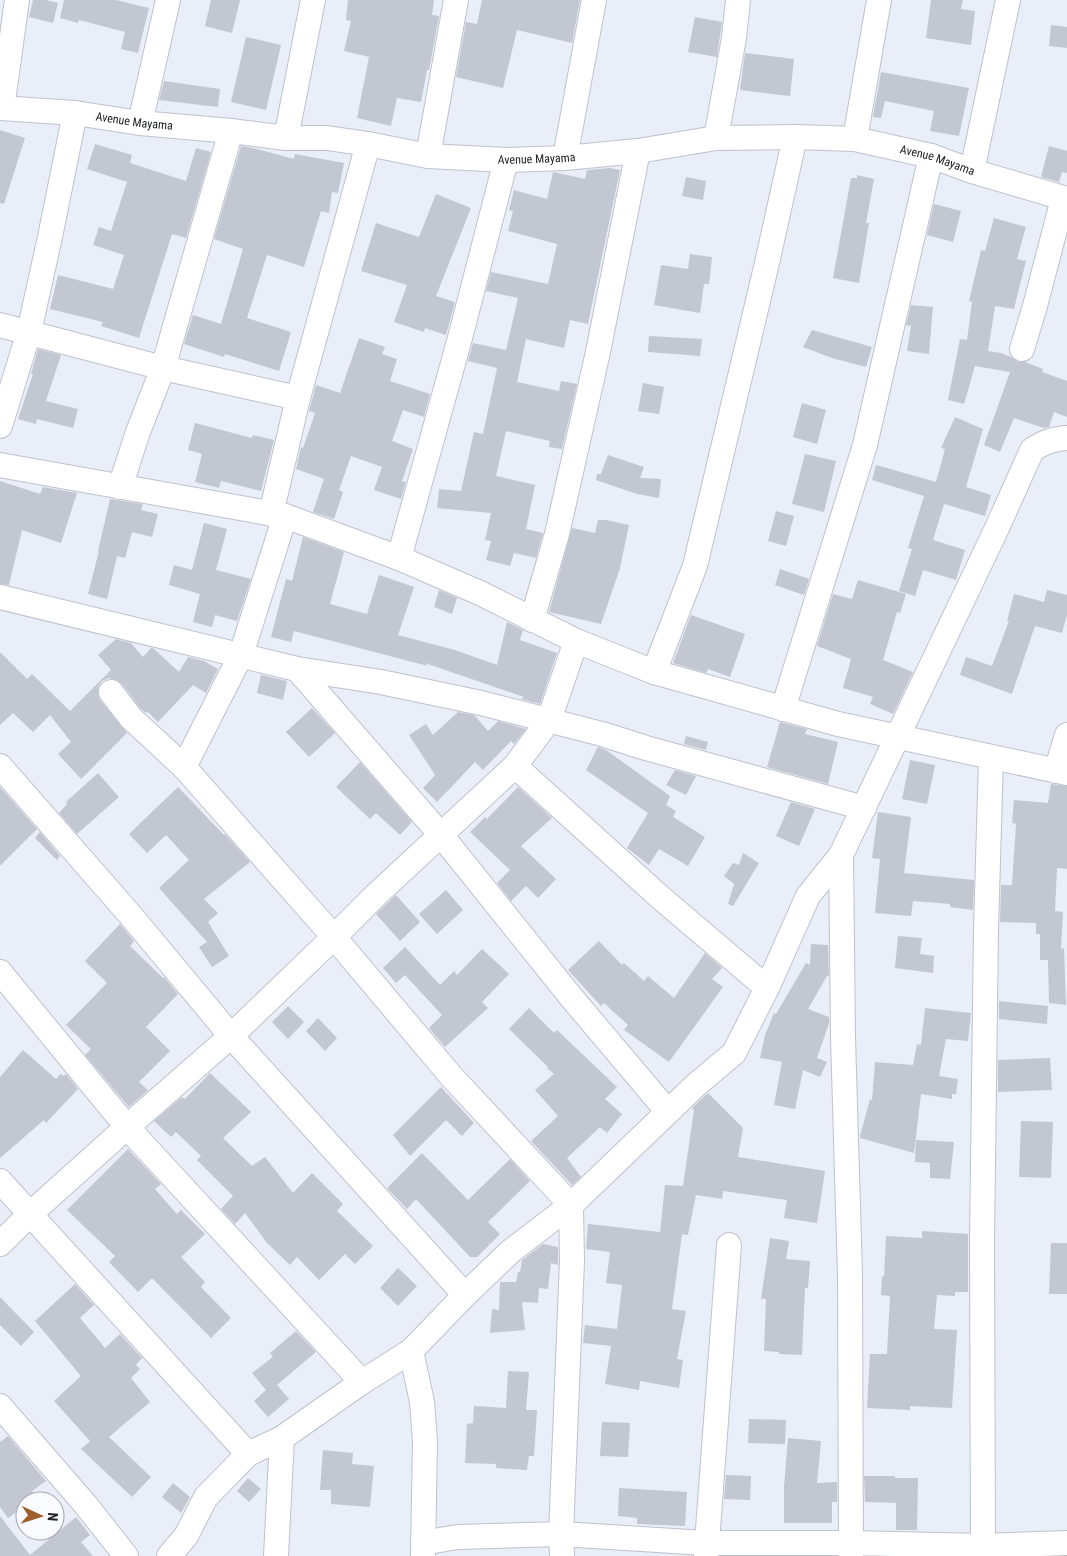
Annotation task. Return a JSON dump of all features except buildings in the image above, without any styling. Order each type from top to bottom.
[{"type":"street","points":[[1,108],[17,0]]},
{"type":"street","points":[[140,123],[168,0]]},
{"type":"street","points":[[286,138],[313,0]]},
{"type":"street","points":[[428,156],[456,0]]},
{"type":"street","points":[[565,158],[594,0]]},
{"type":"street","points":[[716,138],[734,38],[738,0]]},
{"type":"street","points":[[855,140],[879,0]]},
{"type":"street","points":[[972,171],[1008,0]]},
{"type":"street","name":"Avenue Mayama","points":[[1,108],[75,113],[140,123],[286,138],[327,138],[428,156],[506,160],[565,158],[638,152],[716,138],[795,137],[855,140],[931,156],[972,171],[1065,199]]},
{"type":"street","points":[[0,426],[29,332],[75,113]]},
{"type":"street","points":[[120,487],[138,432],[163,368],[231,131]]},
{"type":"street","points":[[654,672],[695,566],[795,137]]},
{"type":"street","points":[[184,767],[241,655],[278,515],[298,398],[368,144]]},
{"type":"street","points":[[532,620],[557,534],[598,352],[638,152]]},
{"type":"street","points":[[783,709],[865,445],[931,156]]},
{"type":"street","points":[[399,558],[460,338],[506,160]]},
{"type":"street","points":[[1022,350],[1065,199]]},
{"type":"street","points":[[0,324],[163,368],[298,398]]},
{"type":"street","points":[[169,1556],[186,1536],[206,1497],[248,1454],[282,1438],[362,1382],[411,1351],[511,1250],[571,1205],[696,1085],[734,1053],[767,988],[808,896],[841,855],[997,528],[1032,450],[1052,439],[1067,438]]},
{"type":"street","points":[[0,465],[278,515],[399,558],[480,593],[576,641],[654,672],[838,724],[1062,772],[1067,735]]},
{"type":"street","points":[[0,596],[297,669],[381,682],[482,703],[864,808]]},
{"type":"street","points":[[0,1244],[127,1127],[231,1036],[334,938],[377,894],[515,766],[549,720],[576,641]]},
{"type":"street","points":[[297,669],[441,835],[571,997],[668,1112]]},
{"type":"street","points":[[111,692],[131,718],[184,767],[334,938],[451,1076],[571,1205],[572,1261],[561,1545]]},
{"type":"street","points":[[983,1551],[982,1244],[986,929],[991,758]]},
{"type":"street","points":[[0,766],[132,917],[231,1036],[465,1295]]},
{"type":"street","points":[[515,766],[661,898],[767,988]]},
{"type":"street","points":[[841,855],[843,1036],[850,1276],[851,1550]]},
{"type":"street","points":[[0,972],[127,1127],[362,1382]]},
{"type":"street","points":[[0,1181],[248,1454]]},
{"type":"street","points":[[706,1550],[728,1245]]},
{"type":"street","points":[[411,1351],[422,1402],[425,1441],[423,1549],[457,1537],[561,1545],[706,1550],[983,1551],[1067,1543]]},
{"type":"street","points":[[0,1406],[85,1504],[126,1556]]},
{"type":"street","points":[[276,1556],[282,1438]]}]
